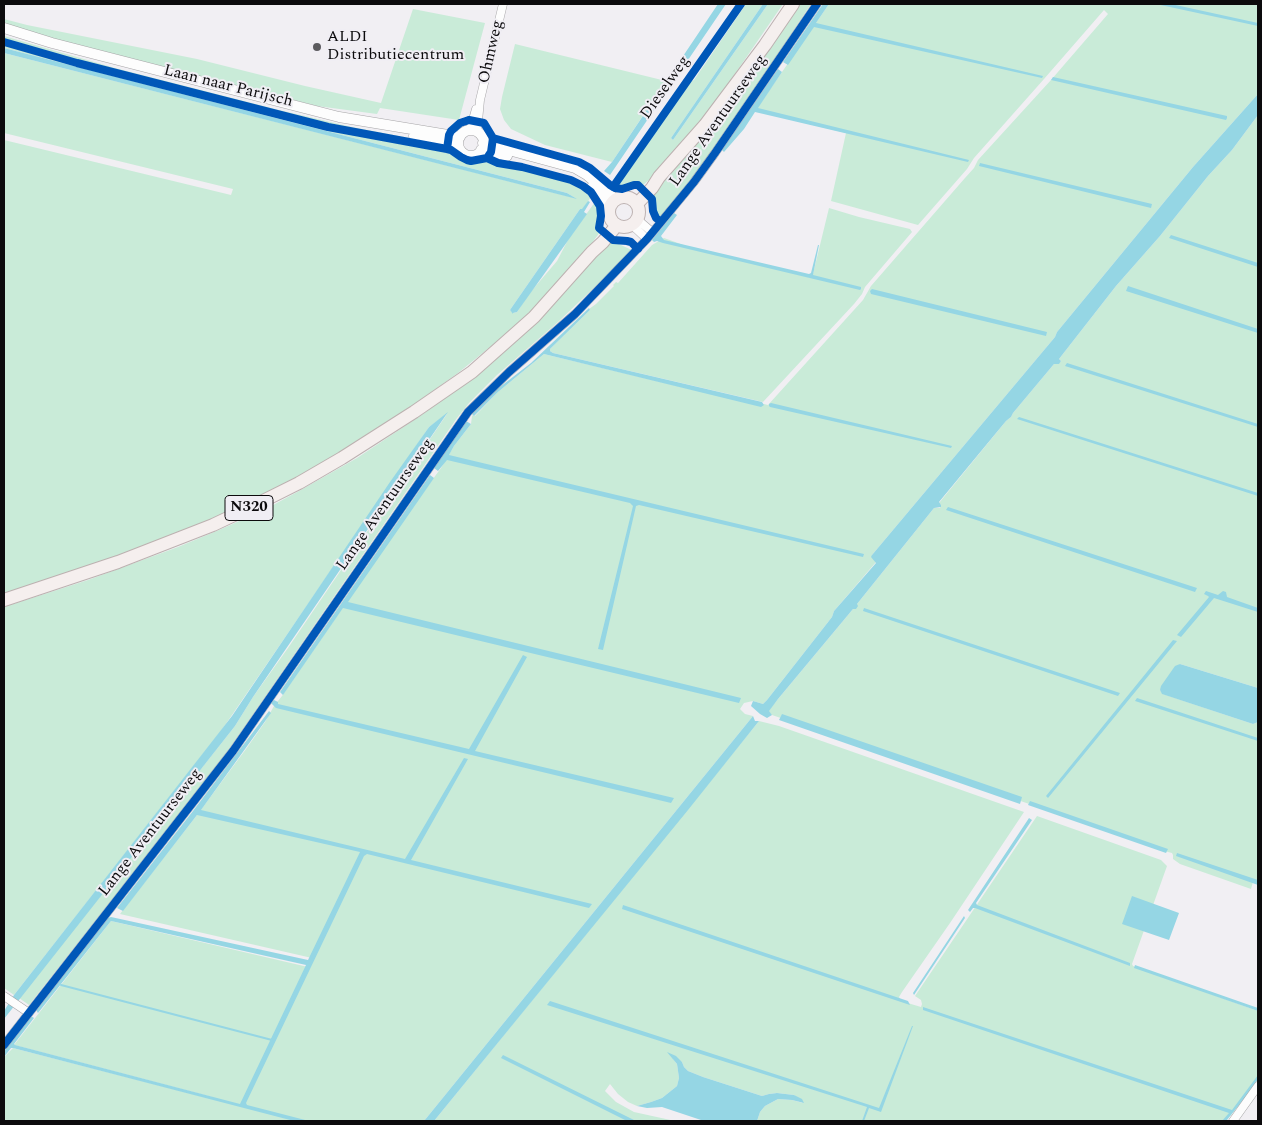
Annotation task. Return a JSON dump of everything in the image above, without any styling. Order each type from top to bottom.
[{"type":"main road","points":[[634,202],[647,184],[659,177],[705,125],[765,45],[792,4]]},
{"type":"main road","points":[[624,197],[634,202],[639,212],[635,222],[625,227],[615,223],[609,213],[613,203],[624,197]]},
{"type":"main road","name":"N320","points":[[4,600],[118,562],[213,525],[251,508],[342,458],[472,372],[534,317],[603,242],[615,223]]},
{"type":"street","name":"Ohmweg","points":[[473,131],[503,4]]},
{"type":"street","name":"Lange Aventuurseweg","points":[[4,1045],[233,751],[468,412],[508,372],[575,314],[649,236],[694,182],[715,153],[817,4]]},
{"type":"street","name":"Laan naar Parijsch","points":[[4,28],[52,43],[339,117],[459,141]]},
{"type":"street","name":"Laan naar Parijsch","points":[[4,34],[67,53],[335,121],[459,141]]},
{"type":"street","points":[[473,131],[482,136],[482,147],[475,155],[468,155],[461,151],[459,141],[464,132],[473,131]]},
{"type":"street","points":[[482,147],[575,168],[587,175],[613,203]]},
{"type":"street","points":[[635,222],[649,236]]},
{"type":"street","points":[[7,998],[29,1013]]},
{"type":"street","points":[[1233,1121],[1258,1086]]},
{"type":"green space","points":[[746,4],[763,4],[671,138],[673,140],[768,4],[783,4],[728,84],[681,147],[642,186],[633,183],[627,186],[619,186],[619,183],[661,122],[690,82],[694,80]]},
{"type":"green space","points":[[797,4],[811,4],[713,152],[660,218],[654,210],[654,198],[652,195]]},
{"type":"green space","points":[[829,4],[1258,4],[1258,94],[1193,167],[1057,332],[1055,337],[872,555],[876,562],[834,611],[832,617],[767,700],[763,704],[753,701],[744,703],[740,709],[745,714],[753,716],[424,1121],[4,1121],[4,1057],[13,1048],[212,1099],[212,1097],[14,1045],[111,921],[308,967],[312,958],[120,914],[246,749],[471,424],[472,416],[475,416],[498,392],[544,354],[761,406],[764,404],[768,405],[863,300],[871,286],[974,168],[978,160],[1108,14],[1104,10],[918,225],[831,201],[846,133],[755,111]]},
{"type":"green space","points":[[413,9],[485,23],[459,120],[380,108],[377,114],[317,106],[4,25],[4,19],[197,59],[381,103]]},
{"type":"green space","points":[[4,36],[115,68],[279,110],[352,127],[441,144],[440,146],[325,124],[234,102],[37,50],[4,40]]},
{"type":"green space","points":[[515,44],[666,81],[612,162],[545,145],[511,129],[504,120],[500,109]]},
{"type":"green space","points":[[4,45],[311,125],[449,151],[468,163],[485,161],[526,170],[578,185],[591,197],[582,210],[580,209],[512,307],[510,310],[513,313],[517,312],[528,295],[557,261],[569,238],[595,202],[599,211],[597,222],[600,232],[581,258],[536,308],[516,326],[458,373],[349,448],[263,497],[155,543],[4,596],[4,140],[231,195],[233,189],[4,133],[4,53],[575,198],[567,193],[4,48]]},
{"type":"green space","points":[[1258,115],[1258,688],[1180,664],[1160,690],[1163,694],[1253,724],[1258,722],[1258,883],[1253,882],[1251,889],[1180,864],[1173,859],[1172,853],[772,715],[768,711],[934,508],[940,508],[941,505],[939,503],[1006,421],[1054,364],[1058,364],[1061,361],[1059,359],[1116,286],[1232,150]]},
{"type":"green space","points":[[829,208],[910,229],[912,232],[865,287],[854,304],[763,402],[550,351],[616,282],[618,283],[652,245],[664,238],[692,248],[812,278]]},
{"type":"green space","points":[[610,240],[634,251],[558,322],[497,375],[469,403],[227,752],[29,1005],[19,998],[235,726],[447,414],[429,427],[221,731],[14,995],[4,988],[4,607],[88,580],[219,530],[264,510],[357,458],[458,389]]},
{"type":"green space","points":[[759,721],[779,726],[1024,812],[902,992],[899,997],[901,1001],[921,1007],[921,1000],[915,996],[1037,816],[1161,860],[1167,866],[1132,964],[1133,966],[1258,1011],[1258,1079],[1244,1099],[1226,1121],[757,1121],[760,1112],[765,1106],[778,1099],[803,1103],[794,1095],[777,1093],[762,1096],[703,1077],[688,1071],[682,1062],[673,1059],[677,1064],[679,1078],[677,1086],[662,1098],[637,1106],[618,1094],[610,1084],[605,1091],[616,1102],[634,1112],[675,1121],[434,1121]]},
{"type":"water","points":[[718,4],[726,4],[610,175],[604,171],[612,162]]},
{"type":"water","points":[[763,4],[768,4],[673,140],[671,138]]},
{"type":"water","points":[[823,4],[829,4],[816,23],[1043,76],[1042,78],[814,27],[788,65],[783,62]]},
{"type":"water","points":[[1156,4],[1171,4],[1258,23],[1258,26]]},
{"type":"water","points":[[4,48],[567,193],[577,199],[4,53]]},
{"type":"water","points":[[778,69],[782,72],[758,108],[969,160],[968,162],[755,112],[744,129],[724,152],[722,150]]},
{"type":"water","points":[[1053,77],[1227,116],[1227,118],[1226,120],[1051,80]]},
{"type":"water","points":[[1258,94],[1258,115],[1232,150],[1116,286],[1059,359],[1061,361],[1059,364],[1054,364],[939,502],[941,507],[934,508],[857,604],[856,609],[853,609],[778,699],[769,711],[772,715],[767,718],[760,714],[751,706],[753,701],[763,704],[767,700],[832,617],[834,611],[876,563],[871,557],[872,555],[1055,337],[1057,332],[1193,167]]},
{"type":"water","points":[[980,163],[1152,204],[1151,208],[979,166]]},
{"type":"water","points":[[588,201],[590,202],[584,212],[587,214],[517,312],[513,314],[510,310],[580,209]]},
{"type":"water","points":[[674,213],[677,215],[661,236],[664,240],[809,274],[811,273],[819,245],[813,275],[861,287],[861,289],[657,241],[654,242],[652,240]]},
{"type":"water","points":[[1171,235],[1258,263],[1258,267],[1169,238]]},
{"type":"water","points":[[1128,286],[1258,329],[1258,333],[1126,291]]},
{"type":"water","points":[[872,289],[1047,332],[1046,336],[871,294],[870,291]]},
{"type":"water","points":[[589,308],[590,310],[550,351],[762,402],[764,405],[761,407],[544,354],[498,392],[474,416],[472,414],[496,390],[531,363]]},
{"type":"water","points":[[1067,363],[1258,424],[1258,427],[1065,366]]},
{"type":"water","points":[[769,404],[952,446],[951,448],[770,407]]},
{"type":"water","points":[[448,412],[235,726],[4,1019],[4,1011],[14,995],[232,716],[429,427]]},
{"type":"water","points":[[1019,417],[1258,493],[1258,496],[1017,419]]},
{"type":"water","points":[[466,421],[471,424],[449,455],[864,554],[863,557],[639,505],[636,506],[603,650],[598,649],[633,506],[630,503],[447,460],[438,471],[434,468]]},
{"type":"water","points":[[430,475],[434,478],[348,602],[741,698],[739,703],[343,608],[283,695],[280,692]]},
{"type":"water","points":[[948,507],[1197,588],[1195,592],[946,510]]},
{"type":"water","points":[[1206,591],[1218,595],[1223,591],[1226,592],[1227,597],[1258,608],[1258,612],[1214,598],[1181,637],[1177,635],[1209,597],[1204,594]]},
{"type":"water","points":[[864,608],[1120,693],[1118,696],[863,611]]},
{"type":"water","points":[[1173,640],[1177,641],[1048,798],[1046,796]]},
{"type":"water","points":[[523,655],[527,657],[475,751],[674,798],[671,803],[276,708],[271,703],[274,700],[278,704],[469,749]]},
{"type":"water","points":[[1180,664],[1258,688],[1258,722],[1253,724],[1162,694],[1161,686],[1175,666]]},
{"type":"water","points":[[1137,698],[1258,738],[1258,741],[1135,701]]},
{"type":"water","points":[[269,711],[271,713],[201,810],[405,859],[464,758],[468,759],[411,860],[592,904],[589,908],[367,854],[364,856],[246,1103],[247,1105],[309,1121],[294,1121],[13,1048],[4,1057],[4,1051],[31,1016],[34,1018],[15,1045],[240,1104],[306,965],[111,921],[38,1013],[36,1010],[108,918],[111,917],[308,960],[360,852],[197,815],[123,911],[117,908]]},
{"type":"water","points":[[782,714],[1022,797],[1020,804],[779,720]]},
{"type":"water","points":[[753,716],[755,721],[759,721],[688,810],[434,1121],[424,1121]]},
{"type":"water","points":[[1030,801],[1168,849],[1166,853],[1028,805]]},
{"type":"water","points":[[1029,818],[1032,820],[976,903],[977,905],[1130,963],[1130,966],[975,908],[970,912],[968,910]]},
{"type":"water","points":[[1177,853],[1258,880],[1258,885],[1176,856]]},
{"type":"water","points":[[1132,896],[1179,913],[1169,940],[1122,924]]},
{"type":"water","points":[[623,905],[908,1001],[910,1005],[622,909]]},
{"type":"water","points":[[964,916],[965,918],[914,995],[913,993]]},
{"type":"water","points":[[1135,965],[1258,1008],[1258,1011],[1134,968]]},
{"type":"water","points":[[550,1001],[879,1108],[913,1026],[881,1112],[869,1108],[864,1121],[862,1121],[867,1107],[547,1005]]},
{"type":"water","points":[[923,1007],[1232,1110],[1258,1075],[1258,1079],[1226,1121],[1222,1121],[1229,1113],[923,1010]]},
{"type":"water","points":[[667,1052],[676,1056],[688,1071],[703,1077],[762,1096],[777,1093],[794,1095],[802,1099],[804,1103],[778,1099],[765,1106],[760,1112],[757,1121],[704,1121],[662,1107],[647,1108],[637,1106],[662,1098],[677,1086],[679,1078],[677,1064]]},
{"type":"water","points":[[503,1055],[636,1121],[627,1121],[501,1058]]},
{"type":"waterway","points":[[61,985],[272,1040]]},
{"type":"cycle path","name":"Dieselweg","points":[[613,187],[741,4]]},
{"type":"cycle path","points":[[4,1045],[233,751],[468,412],[509,372],[575,314],[647,239],[694,182],[715,153],[817,4]]},
{"type":"cycle path","points":[[4,42],[77,63],[328,127],[447,149]]},
{"type":"cycle path","points":[[469,120],[484,123],[493,138],[491,152],[487,158],[471,161],[447,149],[451,131],[460,123],[469,120]]},
{"type":"cycle path","points":[[493,138],[579,162],[590,168],[615,188],[622,189],[638,185],[652,199],[653,211],[656,218],[661,222]]},
{"type":"cycle path","points":[[487,158],[498,163],[522,167],[571,180],[583,186],[591,192],[600,206],[599,228],[613,240],[631,242],[638,249]]},
{"type":"place","name":"ALDI Distributiecentrum","points":[[317,47]]}]
